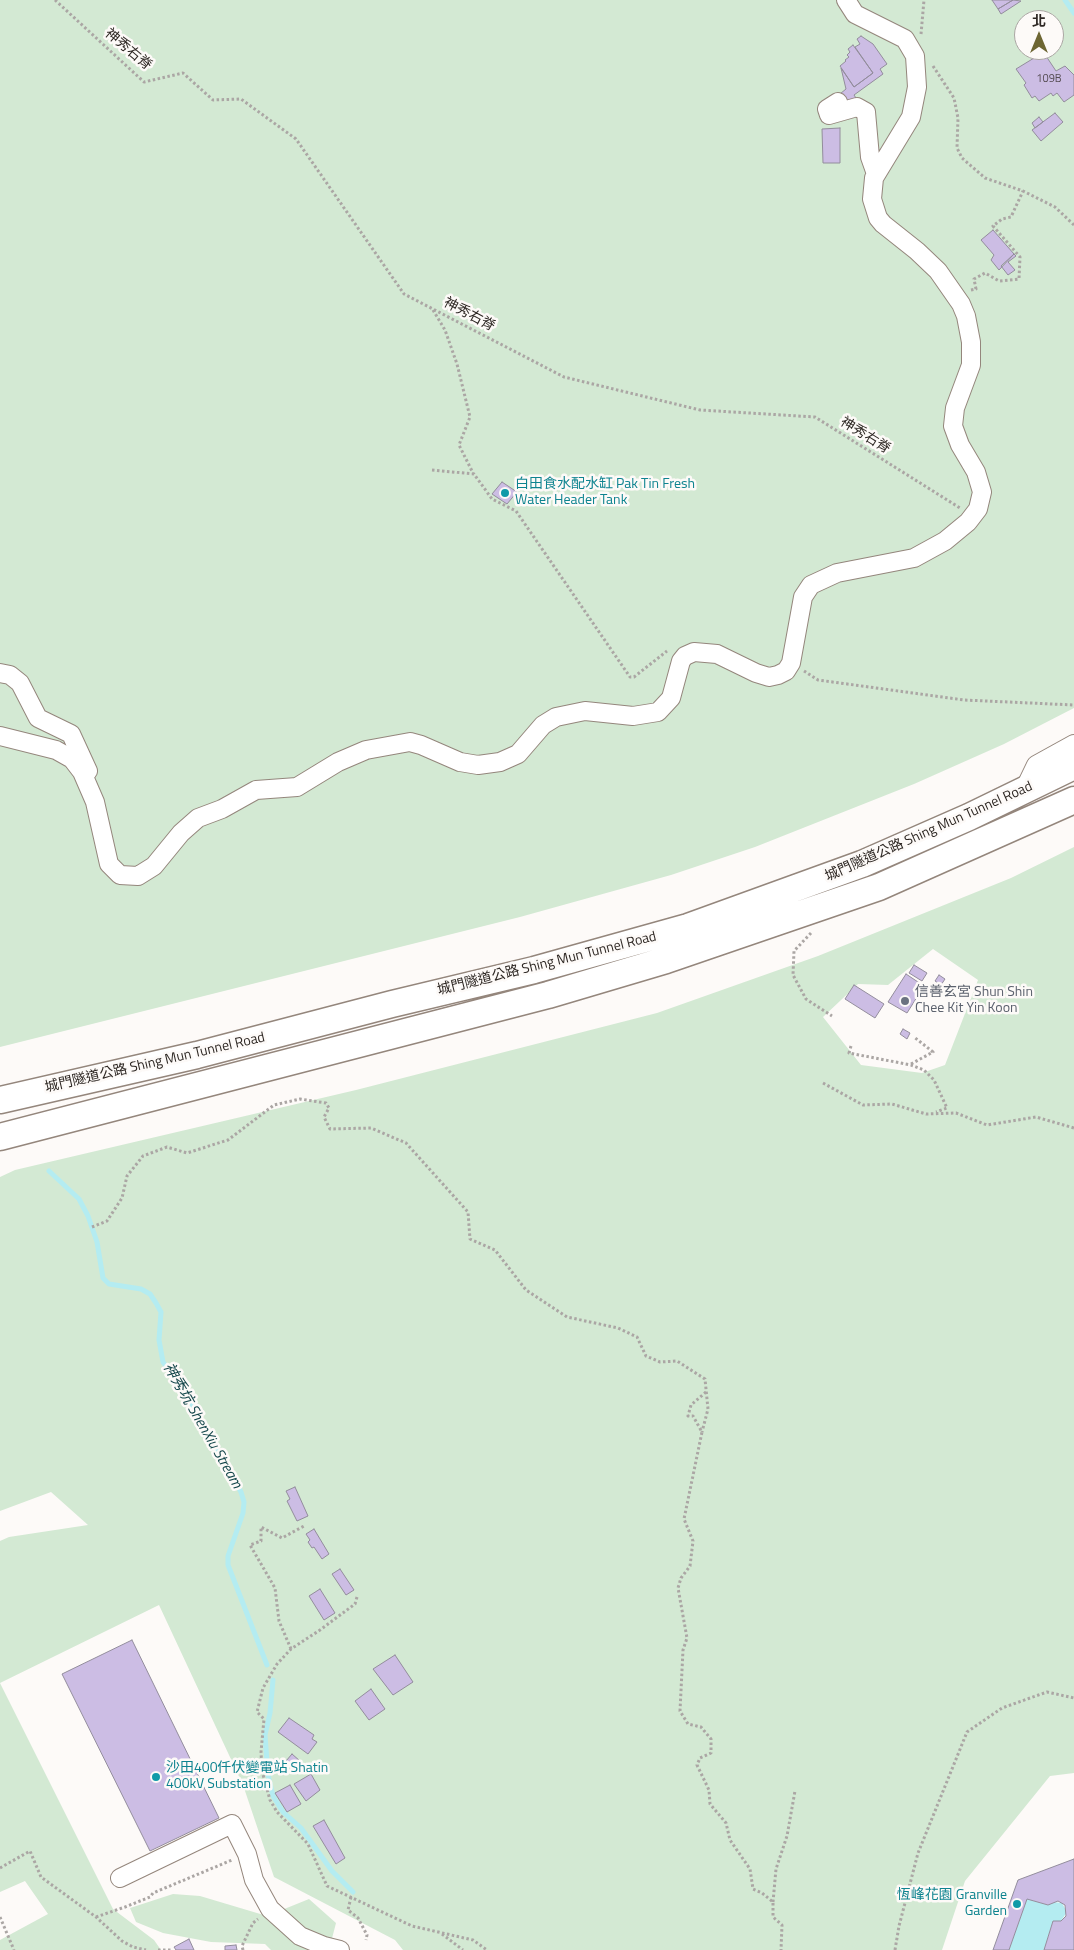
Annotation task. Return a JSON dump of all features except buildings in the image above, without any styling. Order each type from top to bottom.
[{"type":"highway","name":"城門隧道公路 Shing Mun Tunnel Road","points":[[0,1100],[197,1055],[643,941],[773,898],[862,864],[1023,792],[1074,766]]},
{"type":"highway","name":"城門隧道公路 Shing Mun Tunnel Road","points":[[0,1137],[548,995],[666,960],[828,905],[912,873],[1074,800]]},
{"type":"street","points":[[0,673],[10,675],[20,683],[38,718],[72,734],[88,770],[90,789],[109,864],[120,875],[132,877],[143,874],[154,866],[181,833],[198,818],[222,809],[256,790],[297,787],[338,762],[366,750],[410,742],[460,762],[496,764],[518,754],[543,725],[556,717],[585,711],[633,716],[658,712],[669,702],[680,664],[691,653],[717,654],[756,673],[769,677],[782,674],[791,663],[803,597],[811,585],[837,573],[896,563],[920,555],[945,541],[973,516],[981,500],[981,484],[960,445],[953,426],[955,408],[971,365],[971,342],[966,316],[953,291],[938,272],[917,251],[888,230],[878,218],[872,192],[876,174],[911,117],[917,87],[916,60],[912,49],[905,39],[855,14],[846,0]]},
{"type":"street","points":[[838,102],[827,109],[828,115],[832,116],[857,107],[866,112],[870,157],[876,174]]},
{"type":"street","points":[[0,736],[69,756],[79,767],[90,789]]},
{"type":"street","points":[[1023,792],[1036,765],[1074,744]]},
{"type":"street","points":[[1048,812],[1074,808]]},
{"type":"street","points":[[120,1878],[232,1824],[246,1854],[254,1880],[270,1909],[286,1926],[300,1936],[317,1944],[340,1950]]},
{"type":"path","name":"神秀右脊","points":[[55,0],[144,82],[183,73],[213,100],[241,99],[296,139],[404,294],[564,377],[700,410],[815,417],[973,516]]},
{"type":"path","points":[[927,58],[954,98],[958,118],[957,148],[962,158],[985,178],[1023,191],[1055,206],[1074,226]]},
{"type":"path","points":[[967,290],[976,289],[974,279],[985,273],[998,281],[1019,279],[1020,257],[993,226],[1002,219],[1011,217],[1023,191]]},
{"type":"path","points":[[432,309],[445,330],[457,364],[470,416],[459,445],[474,474],[492,499],[516,511],[630,677],[635,676],[669,650]]},
{"type":"path","points":[[432,470],[474,474]]},
{"type":"path","points":[[791,663],[818,680],[964,700],[1074,705]]},
{"type":"path","points":[[828,905],[814,929],[794,951],[793,975],[806,999],[832,1016]]},
{"type":"path","points":[[911,1065],[933,1052],[914,1037]]},
{"type":"path","points":[[851,1046],[848,1052],[911,1065],[929,1074],[947,1108],[932,1114]]},
{"type":"path","points":[[823,1083],[863,1105],[892,1104],[920,1113],[956,1113],[987,1125],[1036,1118],[1074,1128]]},
{"type":"path","points":[[92,1227],[107,1221],[122,1198],[127,1176],[143,1156],[167,1148],[187,1153],[228,1140],[274,1104],[300,1099],[326,1103],[329,1108],[324,1118],[330,1129],[371,1128],[406,1142],[468,1212],[470,1239],[495,1250],[526,1290],[567,1317],[618,1328],[637,1337],[646,1356],[660,1362],[677,1361],[705,1380],[708,1410],[684,1519],[693,1541],[690,1566],[681,1578],[678,1588],[687,1638],[683,1650],[680,1711],[688,1724],[701,1727],[711,1739],[711,1753],[700,1758],[697,1765],[708,1790],[710,1804],[726,1823],[730,1840],[750,1869],[752,1890],[762,1893],[773,1902]]},
{"type":"path","points":[[702,1432],[693,1416],[688,1416],[691,1405],[706,1392]]},
{"type":"path","points":[[291,1649],[278,1621],[275,1588],[250,1545],[261,1541],[261,1527],[282,1538],[304,1526]]},
{"type":"path","points":[[357,1597],[355,1604],[291,1649],[277,1664],[263,1688],[257,1712],[264,1719],[261,1752],[266,1786],[277,1812],[308,1844],[327,1886],[336,1892],[352,1897],[412,1926],[473,1940],[487,1950]]},
{"type":"path","points":[[895,1950],[899,1926],[918,1853],[966,1732],[1002,1708],[1047,1692],[1074,1698]]},
{"type":"path","points":[[781,1950],[782,1925],[773,1917],[773,1902],[776,1869],[787,1836],[795,1791]]},
{"type":"path","points":[[0,1868],[30,1852],[41,1877],[96,1917],[122,1941],[133,1947],[146,1950]]},
{"type":"path","points":[[96,1917],[150,1897],[153,1892],[246,1854]]},
{"type":"path","points":[[352,1897],[348,1910],[358,1918],[367,1935],[366,1940]]},
{"type":"path","points":[[243,1950],[242,1946],[253,1923],[270,1909]]},
{"type":"path","points":[[0,1917],[14,1950]]},
{"type":"path","points":[[439,1932],[463,1950]]},
{"type":"path","points":[[158,1950],[171,1950]]},
{"type":"green space","points":[[0,0],[1074,0],[1074,708],[1004,744],[914,784],[755,847],[671,875],[520,917],[0,1047]]},
{"type":"green space","points":[[1074,847],[1074,1773],[1050,1776],[965,1881],[942,1950],[403,1950],[395,1940],[274,1877],[243,1785],[159,1605],[0,1683],[0,1541],[9,1537],[88,1525],[51,1492],[0,1511],[0,1177],[15,1170],[356,1090],[657,1013],[818,956],[1011,878]],"holes":[[[933,949],[978,980],[945,1065],[922,1073],[861,1065],[823,1017],[858,984],[888,985]]]},
{"type":"green space","points":[[0,1683],[113,1909],[154,1940],[161,1950],[0,1950],[0,1940],[48,1914],[25,1881],[0,1892]]},
{"type":"green space","points":[[173,1894],[200,1896],[267,1916],[309,1899],[336,1923],[329,1950],[271,1950],[265,1944],[211,1942],[163,1933],[136,1922],[130,1908]]},
{"type":"water","points":[[1027,1899],[1048,1905],[1053,1902],[1062,1903],[1067,1912],[1061,1921],[1053,1921],[1044,1950],[1009,1950]]},
{"type":"waterway","points":[[1065,0],[1074,13]]},
{"type":"waterway","name":"神秀坑 ShenXiu Stream","points":[[49,1171],[79,1199],[88,1216],[97,1242],[103,1278],[109,1284],[141,1289],[150,1294],[156,1303],[161,1312],[159,1340],[163,1362],[184,1391],[241,1492],[244,1502],[243,1513],[228,1556],[228,1565],[267,1665]]},
{"type":"waterway","name":"神秀坑 ShenXiu Stream","points":[[273,1680],[270,1713],[265,1735],[268,1775],[273,1796],[283,1812],[301,1828],[332,1871],[353,1892]]},
{"type":"place","name":"白田食水配水缸 Pak Tin Fresh Water Header Tank","points":[[505,493]]},
{"type":"place","name":"信善玄宮 Shun Shin Chee Kit Yin Koon","points":[[905,1001]]},
{"type":"place","name":"沙田400仟伏變電站 Shatin 400kV Substation","points":[[156,1777]]},
{"type":"place","name":"恆峰花園 Granville Garden","points":[[1017,1904]]}]
